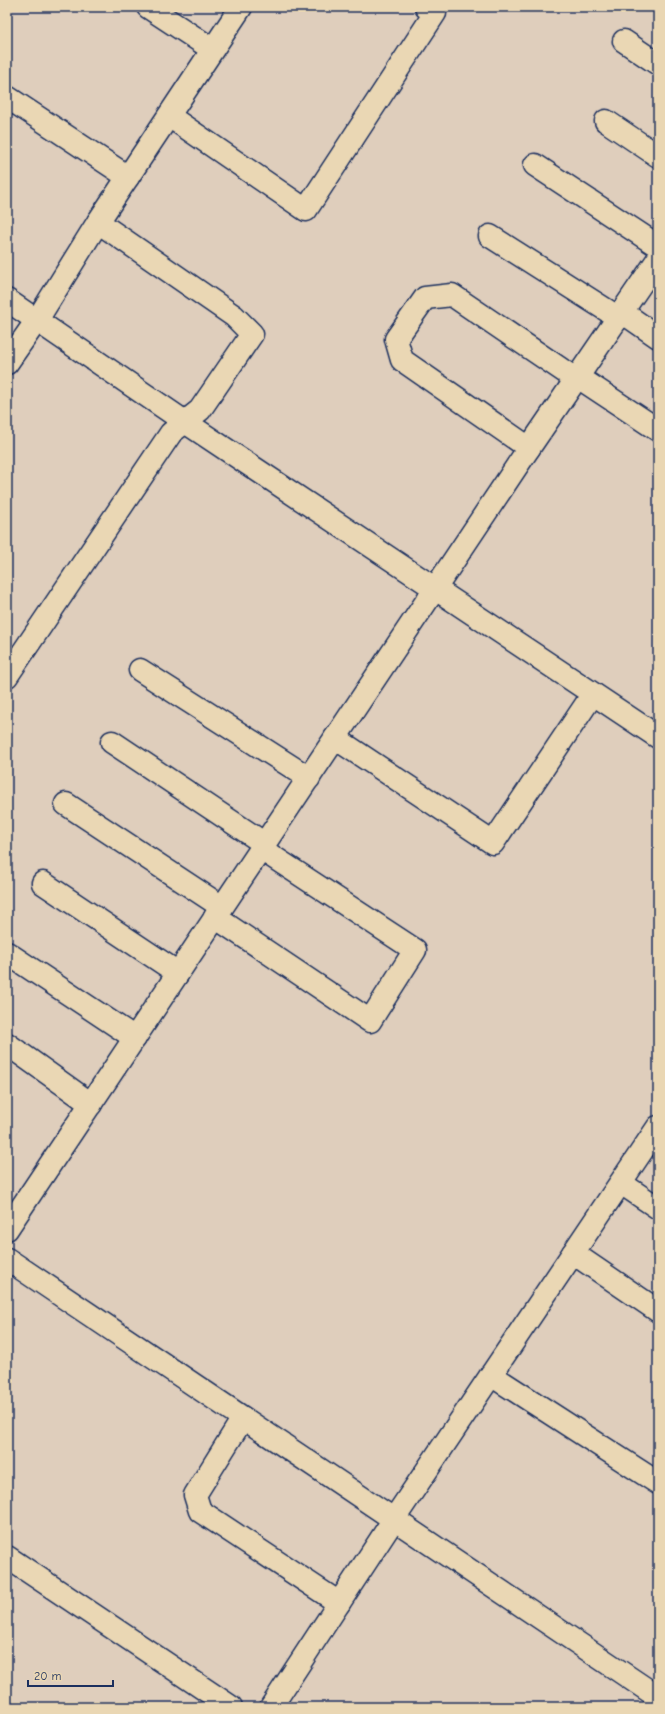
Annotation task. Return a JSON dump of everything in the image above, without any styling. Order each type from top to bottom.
[{"type":"street","points":[[148,7],[212,49]]},
{"type":"street","points":[[7,363],[98,222],[241,7]]},
{"type":"street","points":[[169,116],[306,210],[435,13],[426,7]]},
{"type":"street","points":[[624,41],[658,64]]},
{"type":"street","points":[[7,97],[128,177]]},
{"type":"street","points":[[606,121],[658,156]]},
{"type":"street","points":[[535,166],[658,246]]},
{"type":"street","points":[[7,676],[171,434],[200,410],[252,334],[234,316],[98,222]]},
{"type":"street","points":[[490,236],[658,338]]},
{"type":"street","points":[[7,1229],[529,448],[658,259]]},
{"type":"street","points":[[529,448],[402,360],[396,339],[425,298],[452,295],[658,430]]},
{"type":"street","points":[[7,300],[435,590],[658,737]]},
{"type":"street","points":[[140,670],[309,778]]},
{"type":"street","points":[[335,738],[493,843],[593,694]]},
{"type":"street","points":[[66,804],[370,1021],[415,950],[112,742]]},
{"type":"street","points":[[43,883],[178,973]]},
{"type":"street","points":[[7,953],[135,1038]]},
{"type":"street","points":[[7,1044],[91,1104]]},
{"type":"street","points":[[271,1707],[394,1519],[658,1127]]},
{"type":"street","points":[[621,1183],[658,1208]]},
{"type":"street","points":[[573,1253],[658,1311]]},
{"type":"street","points":[[7,1259],[658,1697]]},
{"type":"street","points":[[491,1375],[658,1484]]},
{"type":"street","points":[[243,1418],[195,1494],[200,1511],[339,1603]]},
{"type":"street","points":[[7,1557],[231,1707]]}]
